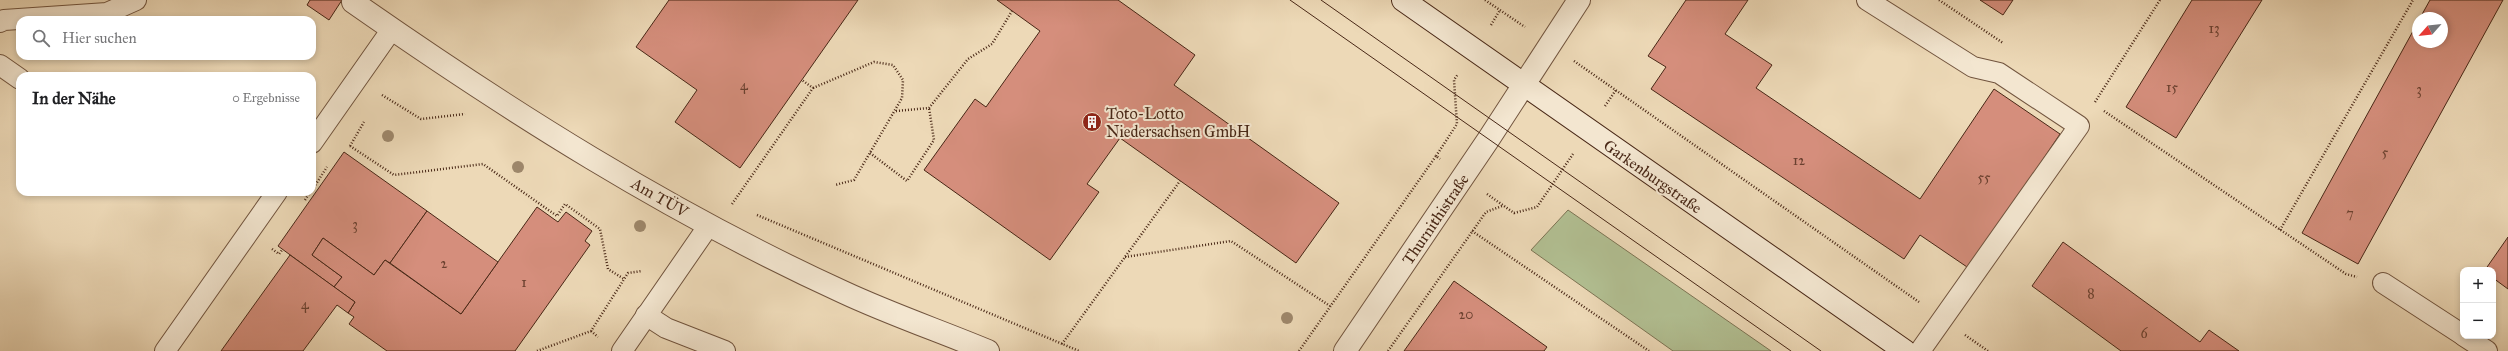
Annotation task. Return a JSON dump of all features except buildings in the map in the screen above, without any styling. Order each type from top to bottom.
[{"type":"street","name":"Garkenburgstraße","points":[[1402,0],[1905,351]]},
{"type":"street","name":"Thurnithistraße","points":[[1345,351],[1524,86],[1579,0]]},
{"type":"street","name":"Am TÜV","points":[[349,1],[480,89],[652,194],[709,225],[843,292],[988,351]]},
{"type":"lane","points":[[62,16],[107,13],[136,0]]},
{"type":"lane","points":[[1867,0],[1973,67],[1999,73],[2079,126],[1920,351]]},
{"type":"lane","points":[[1,20],[16,19]]},
{"type":"lane","points":[[316,137],[392,30]]},
{"type":"lane","points":[[0,65],[16,76]]},
{"type":"lane","points":[[165,351],[274,196]]},
{"type":"lane","points":[[622,351],[709,225]]},
{"type":"lane","points":[[2383,283],[2460,334]]},
{"type":"lane","points":[[646,315],[666,328],[726,351]]},
{"type":"lane","points":[[2468,339],[2486,351]]},
{"type":"path","points":[[1485,0],[1988,351]]},
{"type":"path","points":[[1939,0],[2010,48]]},
{"type":"path","points":[[2094,104],[2160,0]]},
{"type":"path","points":[[2280,230],[2413,0]]},
{"type":"path","points":[[1436,156],[1456,124],[1454,80],[1500,10]]},
{"type":"path","points":[[896,111],[929,108],[968,59],[992,44],[1012,11]]},
{"type":"path","points":[[732,204],[813,88],[874,62],[893,66],[903,80],[902,98],[896,111],[854,180],[834,185]]},
{"type":"path","points":[[802,80],[813,88]]},
{"type":"path","points":[[1388,351],[1486,212],[1503,206],[1514,214],[1537,207],[1616,90]]},
{"type":"path","points":[[379,100],[383,94],[421,119],[464,114],[471,118]]},
{"type":"path","points":[[2087,100],[2346,274],[2383,283]]},
{"type":"path","points":[[870,153],[907,180],[934,140],[929,108]]},
{"type":"path","points":[[350,146],[367,117]]},
{"type":"path","points":[[344,142],[394,175],[483,164],[557,216],[565,204],[600,229],[608,269],[624,279]]},
{"type":"path","points":[[316,184],[328,166]]},
{"type":"path","points":[[1062,344],[1180,181]]},
{"type":"path","points":[[726,201],[740,207]]},
{"type":"path","points":[[754,214],[1079,351]]},
{"type":"path","points":[[1472,231],[1649,351]]},
{"type":"path","points":[[1125,257],[1231,241],[1330,306]]},
{"type":"path","points":[[537,351],[591,331],[628,273],[646,271]]},
{"type":"green space","points":[[1568,210],[1771,351],[1673,351],[1531,250]]},
{"type":"tram line","points":[[1290,0],[1791,351]]},
{"type":"tram line","points":[[1321,0],[1821,351]]},
{"type":"place","name":"Toto-Lotto Niedersachsen GmbH","points":[[1092,122]]}]
